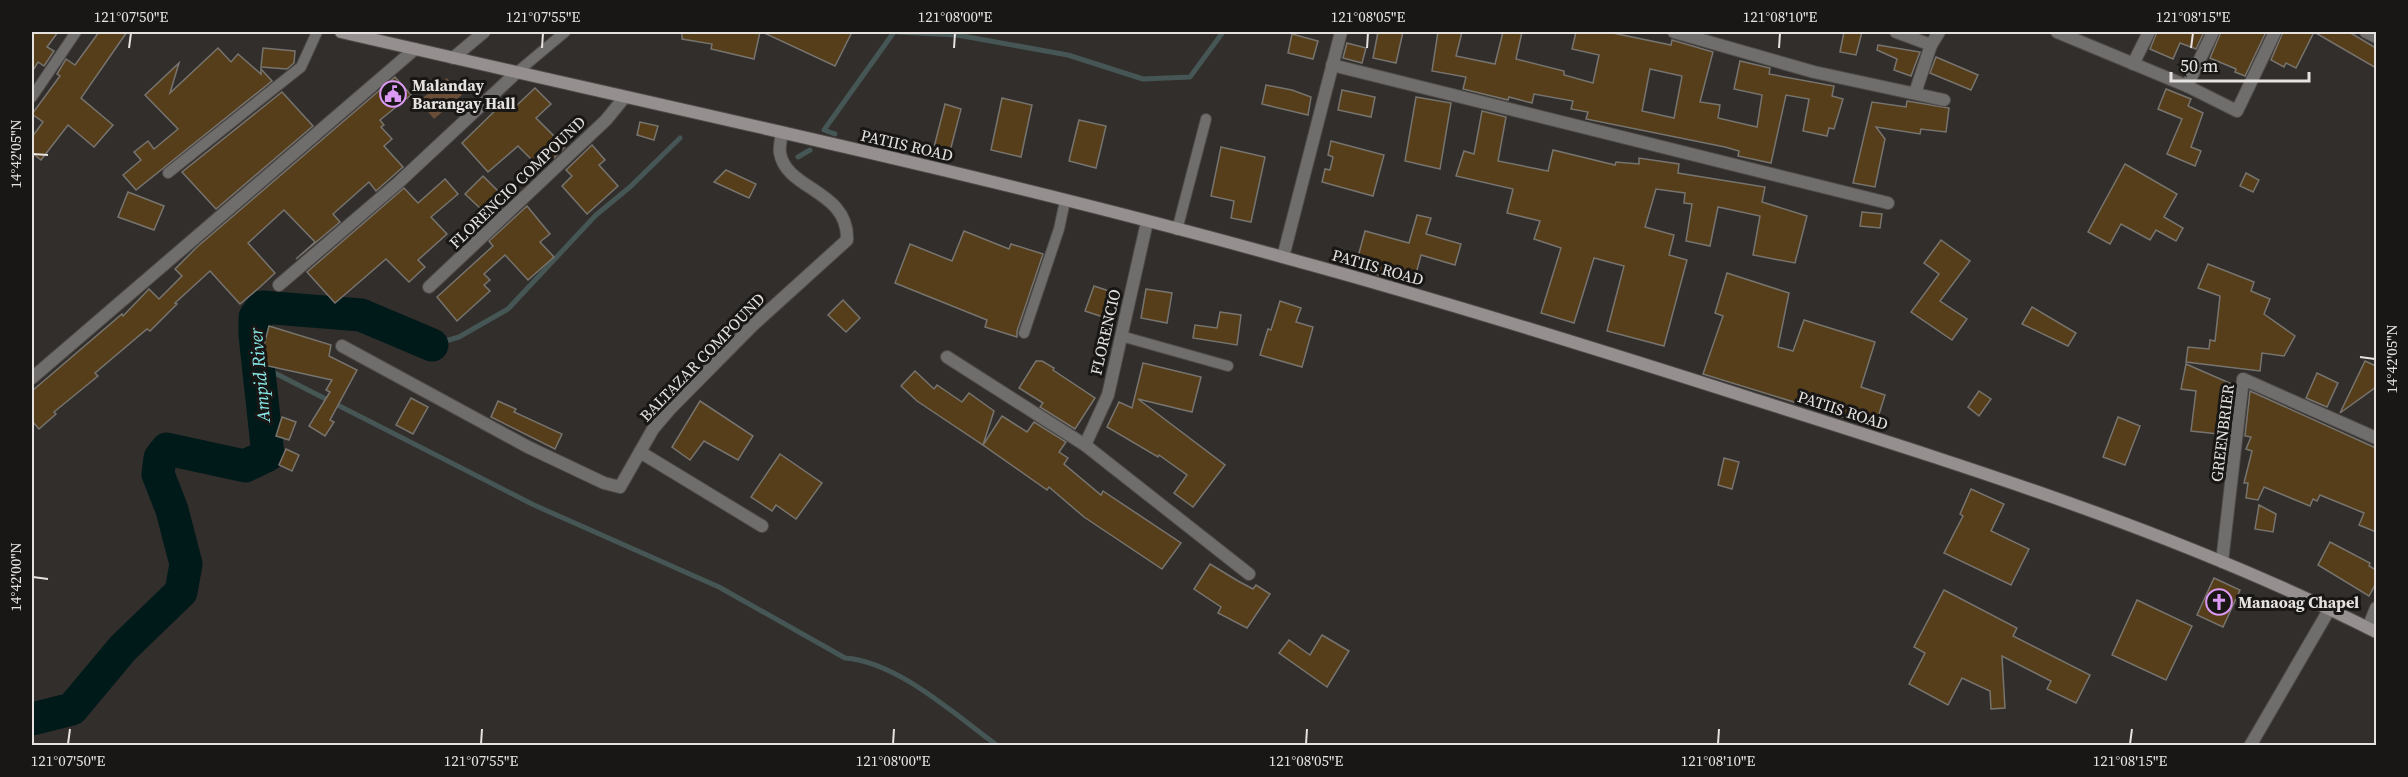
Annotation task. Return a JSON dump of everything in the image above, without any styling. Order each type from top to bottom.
[{"type":"street","name":"PATIIS ROAD","points":[[340,32],[1065,201],[1282,256],[1502,321],[1934,456],[2095,511],[2222,562],[2372,630]]},
{"type":"street","points":[[453,58],[484,32]]},
{"type":"street","points":[[1282,256],[1341,32]]},
{"type":"street","points":[[1674,32],[1814,72],[1944,100]]},
{"type":"street","points":[[1896,32],[1931,45]]},
{"type":"street","points":[[1915,93],[1931,45],[1939,32]]},
{"type":"street","points":[[2057,32],[2187,86],[2237,111],[2275,32]]},
{"type":"street","points":[[2133,64],[2149,32]]},
{"type":"street","points":[[2187,86],[2213,32]]},
{"type":"street","points":[[2367,32],[2376,37]]},
{"type":"street","points":[[32,378],[415,49]]},
{"type":"street","points":[[1332,65],[1888,203]]},
{"type":"street","points":[[279,285],[398,183],[516,73]]},
{"type":"street","name":"FLORENCIO COMPOUND","points":[[429,286],[606,120],[624,98]]},
{"type":"street","name":"BALTAZAR COMPOUND","points":[[342,346],[528,447],[604,483],[622,485],[652,429],[670,409],[752,326],[847,240],[836,207],[787,167],[780,153],[782,134]]},
{"type":"street","name":"FLORENCIO","points":[[1085,446],[1108,395],[1147,222]]},
{"type":"street","points":[[947,357],[1085,446],[1249,574]]},
{"type":"street","name":"GREENBRIER","points":[[2222,562],[2243,379],[2376,438]]},
{"type":"street","points":[[639,452],[762,526]]},
{"type":"street","points":[[2372,630],[2376,608]]},
{"type":"street","points":[[2250,746],[2329,610]]},
{"type":"lane","points":[[32,97],[76,32]]},
{"type":"lane","points":[[168,173],[300,67],[317,32]]},
{"type":"lane","points":[[516,73],[565,32]]},
{"type":"lane","points":[[1177,230],[1206,119]]},
{"type":"lane","points":[[1024,333],[1059,229],[1065,201]]},
{"type":"lane","points":[[1121,336],[1228,366]]},
{"type":"shaded area","points":[[447,78],[462,95],[434,119],[419,101]]},
{"type":"building","points":[[32,32],[58,32],[47,47],[54,51],[44,66],[38,62],[32,72]]},
{"type":"building","points":[[99,32],[127,32],[81,98],[113,125],[94,147],[68,125],[41,160],[32,153],[32,137],[43,122],[32,114],[60,76],[57,74],[66,59],[75,65]]},
{"type":"building","points":[[682,32],[760,32],[754,59],[711,49],[712,44],[682,39]]},
{"type":"building","points":[[762,32],[852,32],[835,66]]},
{"type":"building","points":[[1378,32],[1403,32],[1396,63],[1373,58]]},
{"type":"building","points":[[1438,32],[1462,32],[1456,56],[1495,64],[1503,32],[1522,32],[1516,59],[1564,71],[1564,75],[1593,83],[1599,55],[1572,49],[1576,32],[1608,32],[1671,45],[1672,40],[1713,52],[1700,102],[1720,105],[1718,118],[1757,127],[1762,95],[1734,89],[1740,61],[1770,68],[1769,74],[1834,86],[1832,96],[1843,99],[1834,129],[1829,128],[1827,136],[1803,131],[1809,99],[1786,95],[1771,163],[1738,156],[1739,151],[1725,147],[1586,119],[1588,112],[1571,109],[1573,101],[1534,94],[1532,103],[1509,97],[1508,100],[1463,89],[1466,77],[1432,71]],"holes":[[[1650,69],[1682,76],[1674,118],[1642,111]]]},
{"type":"building","points":[[1844,32],[1862,32],[1856,55],[1840,52]]},
{"type":"building","points":[[2157,32],[2204,32],[2196,49],[2180,43],[2173,59],[2150,49]]},
{"type":"building","points":[[2221,32],[2266,32],[2245,76],[2235,72],[2236,69],[2210,58]]},
{"type":"building","points":[[2283,32],[2314,32],[2296,68],[2286,63],[2284,67],[2271,60]]},
{"type":"building","points":[[2314,32],[2349,32],[2376,48],[2376,68]]},
{"type":"building","points":[[1292,34],[1318,41],[1313,59],[1288,53]]},
{"type":"building","points":[[1347,43],[1366,48],[1362,63],[1343,58]]},
{"type":"building","points":[[1878,45],[1920,52],[1911,76],[1894,70],[1897,59],[1877,50]]},
{"type":"building","points":[[218,48],[231,62],[238,54],[261,74],[261,69],[272,81],[136,190],[123,175],[141,160],[134,152],[148,141],[154,149],[178,129],[145,95],[179,63],[170,93]]},
{"type":"building","points":[[263,48],[295,51],[294,63],[287,69],[261,67]]},
{"type":"building","points":[[1936,57],[1978,75],[1971,90],[1930,73]]},
{"type":"building","points":[[395,77],[411,95],[380,120],[384,125],[381,127],[392,139],[384,146],[403,167],[376,191],[369,182],[333,214],[340,222],[296,259],[315,242],[284,210],[248,243],[275,273],[260,287],[240,304],[210,271],[175,303],[177,304],[150,331],[147,329],[95,373],[98,376],[54,412],[56,414],[39,429],[32,421],[32,391],[122,314],[123,316],[149,289],[159,299],[182,276],[175,269],[197,247]]},
{"type":"building","points":[[1266,85],[1292,90],[1311,97],[1308,115],[1262,104]]},
{"type":"building","points":[[535,88],[551,104],[536,118],[565,147],[554,158],[547,151],[535,163],[518,146],[488,172],[462,143],[508,98],[516,106]]},
{"type":"building","points":[[2166,89],[2191,99],[2188,106],[2203,113],[2191,147],[2201,151],[2195,166],[2167,154],[2182,119],[2158,109]]},
{"type":"building","points":[[1342,90],[1375,97],[1371,117],[1338,110]]},
{"type":"building","points":[[282,92],[313,126],[216,209],[182,172]]},
{"type":"building","points":[[1416,97],[1451,103],[1440,169],[1405,161]]},
{"type":"building","points":[[1002,98],[1032,105],[1021,157],[991,150]]},
{"type":"building","points":[[1907,101],[1949,108],[1946,132],[1921,129],[1920,134],[1876,127],[1885,139],[1875,187],[1853,183],[1872,102],[1906,107]]},
{"type":"building","points":[[945,104],[961,109],[948,159],[932,155]]},
{"type":"building","points":[[1482,111],[1506,117],[1498,161],[1548,171],[1553,150],[1615,165],[1616,162],[1639,164],[1639,158],[1679,164],[1678,173],[1765,187],[1762,202],[1807,216],[1795,263],[1753,255],[1760,216],[1718,207],[1710,246],[1686,241],[1692,204],[1684,203],[1685,193],[1656,189],[1645,227],[1674,235],[1669,255],[1687,260],[1664,346],[1607,331],[1624,266],[1594,258],[1574,323],[1541,313],[1561,248],[1534,239],[1540,221],[1507,213],[1513,189],[1456,176],[1464,151],[1474,154]]},
{"type":"building","points":[[1079,120],[1106,126],[1096,168],[1069,161]]},
{"type":"building","points":[[640,122],[658,126],[654,140],[637,135]]},
{"type":"building","points":[[1331,141],[1384,155],[1373,196],[1322,182],[1325,169],[1330,170],[1333,157],[1328,155]]},
{"type":"building","points":[[592,145],[605,160],[599,165],[618,186],[587,214],[562,186],[572,176],[566,170]]},
{"type":"building","points":[[1221,147],[1265,157],[1251,222],[1231,218],[1234,201],[1211,196]]},
{"type":"building","points":[[2125,164],[2177,194],[2164,217],[2183,228],[2176,241],[2156,230],[2150,240],[2121,224],[2110,244],[2088,232]]},
{"type":"building","points":[[726,170],[756,184],[749,198],[714,182]]},
{"type":"building","points":[[2246,173],[2259,180],[2253,192],[2240,186]]},
{"type":"building","points":[[483,176],[508,201],[485,223],[477,215],[482,210],[465,194]]},
{"type":"building","points":[[445,179],[458,194],[431,217],[447,234],[418,260],[425,267],[409,282],[386,259],[335,303],[307,272],[404,188],[418,203]]},
{"type":"building","points":[[128,192],[164,206],[154,230],[118,217]]},
{"type":"building","points":[[527,206],[550,234],[540,242],[554,257],[528,280],[505,255],[484,274],[490,280],[484,285],[490,291],[457,321],[437,297],[493,246],[489,241]]},
{"type":"building","points":[[1862,212],[1882,214],[1880,228],[1860,226]]},
{"type":"building","points":[[1417,215],[1431,218],[1426,234],[1461,244],[1455,265],[1421,255],[1413,285],[1355,268],[1365,231],[1409,243]]},
{"type":"building","points":[[964,231],[1009,249],[1011,244],[1043,254],[1017,337],[985,327],[987,320],[895,283],[910,244],[952,261]]},
{"type":"building","points":[[1941,240],[1970,261],[1940,301],[1967,319],[1952,340],[1911,312],[1939,274],[1924,263]]},
{"type":"building","points":[[2208,264],[2254,282],[2251,291],[2270,299],[2264,314],[2295,336],[2284,356],[2262,353],[2260,371],[2186,362],[2188,347],[2209,349],[2210,340],[2215,341],[2220,296],[2198,288]]},
{"type":"building","points":[[1727,273],[1789,293],[1778,347],[1793,351],[1804,320],[1875,342],[1861,387],[1885,395],[1875,427],[1703,374],[1723,316],[1715,313]]},
{"type":"building","points":[[1094,286],[1118,294],[1109,319],[1085,311]]},
{"type":"building","points":[[1146,289],[1172,293],[1167,323],[1141,318]]},
{"type":"building","points":[[843,300],[860,318],[846,332],[828,315]]},
{"type":"building","points":[[1280,301],[1301,308],[1296,322],[1313,327],[1302,367],[1260,355]]},
{"type":"building","points":[[2032,307],[2076,333],[2068,346],[2022,324]]},
{"type":"building","points":[[1220,312],[1241,315],[1237,345],[1193,338],[1195,325],[1217,328]]},
{"type":"building","points":[[269,326],[331,345],[329,356],[357,370],[330,420],[334,422],[325,436],[309,426],[330,392],[326,390],[332,380],[259,364]]},
{"type":"building","points":[[1036,361],[1042,361],[1054,368],[1053,370],[1095,398],[1075,429],[1040,407],[1043,403],[1019,388]]},
{"type":"building","points":[[2365,361],[2376,366],[2376,387],[2340,413]]},
{"type":"building","points":[[1143,363],[1201,377],[1192,412],[1138,399],[1225,465],[1193,507],[1174,493],[1187,475],[1159,455],[1158,457],[1107,427],[1119,402],[1132,408]]},
{"type":"building","points":[[2186,364],[2234,385],[2228,435],[2191,431],[2196,391],[2181,389]]},
{"type":"building","points":[[915,371],[934,389],[937,385],[962,402],[969,393],[994,411],[983,445],[917,401],[901,386]]},
{"type":"building","points":[[2317,373],[2338,383],[2327,407],[2306,398]]},
{"type":"building","points":[[1979,391],[1991,399],[1979,416],[1968,407]]},
{"type":"building","points":[[2250,391],[2376,448],[2376,532],[2359,525],[2364,513],[2320,495],[2317,501],[2313,499],[2310,506],[2264,487],[2258,500],[2246,498],[2248,483],[2244,483],[2252,451],[2246,449],[2251,437],[2245,436]]},
{"type":"building","points":[[411,398],[428,407],[413,434],[396,425]]},
{"type":"building","points":[[498,401],[516,409],[514,412],[562,434],[555,449],[491,417]]},
{"type":"building","points":[[700,401],[753,436],[738,460],[704,441],[690,460],[672,447]]},
{"type":"building","points":[[1002,416],[1027,432],[1034,422],[1066,442],[1059,452],[1068,458],[1064,464],[1101,495],[1103,491],[1181,543],[1162,569],[1084,517],[1049,487],[1047,490],[983,445]]},
{"type":"building","points":[[282,417],[296,422],[289,440],[276,436]]},
{"type":"building","points":[[2118,417],[2140,426],[2125,465],[2103,457]]},
{"type":"building","points":[[286,449],[299,455],[292,471],[279,465]]},
{"type":"building","points":[[780,454],[822,483],[796,519],[776,505],[772,511],[751,497]]},
{"type":"building","points":[[1724,458],[1739,462],[1732,489],[1718,485]]},
{"type":"building","points":[[1971,489],[2004,504],[1991,531],[2029,549],[2011,585],[1944,553],[1963,516],[1960,514]]},
{"type":"building","points":[[2259,505],[2276,514],[2273,532],[2255,529]]},
{"type":"building","points":[[2330,542],[2370,563],[2369,566],[2376,570],[2376,583],[2369,596],[2318,565]]},
{"type":"building","points":[[1210,564],[1253,589],[1256,585],[1270,594],[1247,628],[1218,613],[1221,607],[1194,589]]},
{"type":"building","name":"Manaoag Chapel","points":[[2214,578],[2240,590],[2223,627],[2197,615]]},
{"type":"building","points":[[1944,590],[2017,628],[2013,636],[2090,675],[2076,703],[2047,689],[2051,681],[2002,656],[2005,708],[1991,709],[1990,691],[1962,678],[1948,705],[1909,684],[1925,653],[1914,647]]},
{"type":"building","points":[[2137,600],[2192,626],[2166,680],[2112,655]]},
{"type":"building","points":[[1322,635],[1349,651],[1327,687],[1279,653],[1289,640],[1310,655]]},
{"type":"waterway","points":[[835,134],[824,130],[894,32]]},
{"type":"waterway","points":[[898,32],[957,35],[1068,55],[1143,79],[1190,77],[1223,32]]},
{"type":"waterway","name":"Ampid River","points":[[432,345],[459,337],[508,309],[596,215],[630,187],[680,138]]},
{"type":"waterway","points":[[798,157],[810,150]]},
{"type":"waterway","name":"Ampid River","points":[[32,719],[72,709],[123,648],[181,592],[186,564],[172,510],[158,474],[160,458],[167,449],[245,466],[268,455],[255,335],[255,317],[262,307],[361,315],[432,345]]},
{"type":"waterway","points":[[259,365],[534,505],[719,587],[845,658],[865,662],[905,679],[998,746]]},
{"type":"place","name":"Malanday Barangay Hall","points":[[393,94]]},
{"type":"place","name":"Manaoag Chapel","points":[[2219,602]]}]
